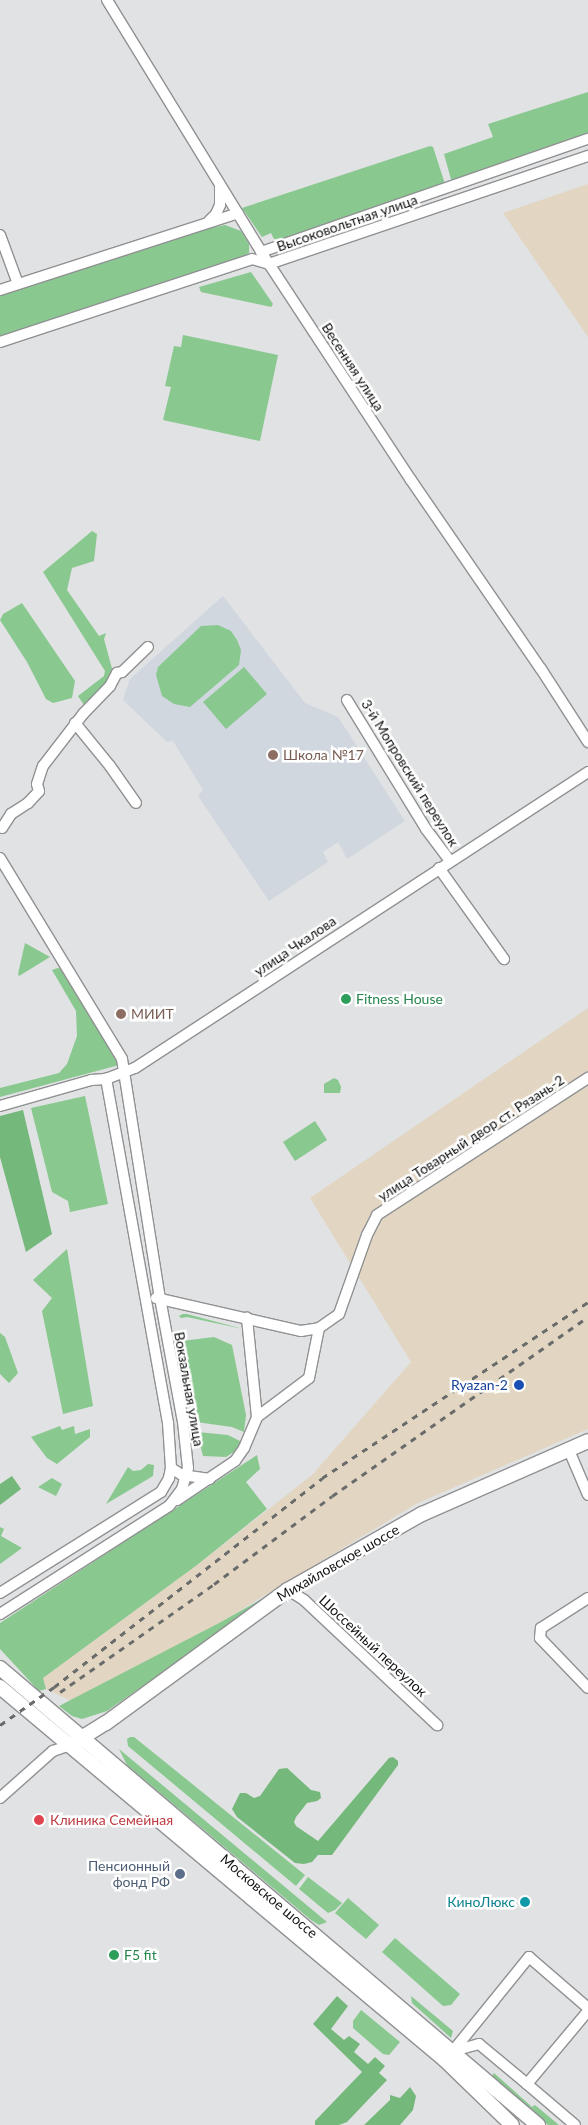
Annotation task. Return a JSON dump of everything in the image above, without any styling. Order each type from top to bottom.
[{"type":"main road","name":"Михайловское шоссе","points":[[70,1745],[83,1738],[288,1590],[422,1514],[568,1448],[588,1441]]},
{"type":"main road","name":"Московское шоссе","points":[[0,1668],[449,2055],[512,2125]]},
{"type":"main road","name":"Московское шоссе","points":[[0,1688],[449,2055],[538,2125]]},
{"type":"street","name":"Весенняя улица","points":[[108,0],[261,252],[411,480],[541,668],[588,742]]},
{"type":"street","name":"Высоковольтная улица","points":[[261,252],[588,138]]},
{"type":"street","name":"Высоковольтная улица","points":[[0,342],[252,259],[269,264],[588,156]]},
{"type":"street","points":[[208,223],[216,214],[220,205],[221,195],[218,181]]},
{"type":"street","points":[[0,290],[238,213]]},
{"type":"street","points":[[0,236],[18,284]]},
{"type":"street","points":[[1,828],[11,814],[28,803],[39,791],[36,784],[43,766],[75,723],[110,686],[117,673],[122,672],[148,647]]},
{"type":"street","name":"3-й Мопровский переулок","points":[[348,700],[426,829],[450,861]]},
{"type":"street","points":[[75,723],[136,803]]},
{"type":"street","name":"улица Чкалова","points":[[0,1106],[91,1080],[106,1079],[124,1073],[159,1053],[588,772]]},
{"type":"street","name":"Вокзальная улица","points":[[0,858],[122,1059],[160,1298],[183,1422],[188,1468],[187,1476]]},
{"type":"street","points":[[439,868],[504,960]]},
{"type":"street","name":"улица Товарный двор ст. Рязань-2","points":[[320,1328],[339,1314],[367,1235],[378,1214],[588,1078]]},
{"type":"street","name":"Вокзальная улица","points":[[0,1593],[160,1492],[169,1478],[171,1468],[168,1423],[106,1079]]},
{"type":"street","points":[[145,1299],[160,1298],[301,1331],[320,1328],[309,1378],[257,1417]]},
{"type":"street","points":[[0,1614],[169,1506],[240,1456],[257,1417],[247,1318]]},
{"type":"street","points":[[568,1448],[588,1495]]},
{"type":"street","points":[[171,1468],[176,1473],[187,1476],[210,1478]]},
{"type":"street","points":[[169,1506],[182,1489],[187,1476]]},
{"type":"street","name":"Шоссейный переулок","points":[[288,1590],[304,1600],[437,1725]]},
{"type":"street","points":[[588,1598],[541,1628],[540,1638],[588,1688]]},
{"type":"street","points":[[0,1798],[53,1751],[70,1745]]},
{"type":"street","points":[[449,2055],[529,1957],[588,2010],[526,2084]]},
{"type":"street","points":[[449,2055],[479,2044],[575,2125]]},
{"type":"shaded area","points":[[588,184],[588,337],[503,213]]},
{"type":"shaded area","name":"Школа №17","points":[[223,596],[305,703],[338,717],[405,821],[347,859],[338,842],[323,852],[328,862],[269,901],[198,796],[203,790],[173,741],[167,742],[123,700],[130,679]]},
{"type":"shaded area","points":[[588,1008],[588,1429],[416,1504],[219,1623],[71,1701],[46,1689],[43,1678],[197,1565],[312,1475],[411,1362],[310,1198]]},
{"type":"green space","points":[[588,92],[588,134],[452,183],[444,154],[493,137],[488,124]]},
{"type":"green space","points":[[430,146],[433,147],[446,187],[279,240],[274,239],[271,233],[262,237],[242,208]]},
{"type":"green space","points":[[225,225],[241,231],[249,244],[249,253],[242,257],[0,337],[0,293],[197,231]]},
{"type":"green space","points":[[251,272],[273,304],[271,307],[201,292],[199,287]]},
{"type":"green space","points":[[183,335],[278,355],[260,441],[163,420],[171,387],[165,386],[174,346],[181,347]]},
{"type":"green space","points":[[92,531],[97,534],[94,561],[72,568],[67,590],[99,636],[106,633],[104,639],[114,676],[86,708],[78,696],[104,676],[105,671],[43,572]]},
{"type":"green space","points":[[22,603],[75,681],[72,698],[53,703],[46,699],[27,662],[0,620],[3,614]]},
{"type":"green space","points":[[218,625],[231,631],[237,640],[241,650],[239,665],[190,707],[174,704],[162,696],[156,675],[158,667],[201,626]]},
{"type":"green space","points":[[244,667],[267,694],[226,729],[203,702]]},
{"type":"green space","points":[[25,943],[50,957],[19,976],[18,974]]},
{"type":"green space","points":[[58,968],[65,969],[117,1053],[119,1065],[0,1097],[0,1088],[59,1073],[67,1064],[77,1036],[76,1011],[52,970]]},
{"type":"green space","points":[[334,1078],[338,1080],[341,1087],[340,1093],[324,1093],[324,1084]]},
{"type":"green space","points":[[85,1096],[108,1204],[70,1212],[68,1201],[52,1192],[31,1108]]},
{"type":"green space","points":[[23,1110],[52,1234],[26,1252],[0,1157],[0,1116]]},
{"type":"green space","points":[[315,1121],[327,1140],[295,1161],[283,1142]]},
{"type":"green space","points":[[67,1249],[93,1406],[63,1414],[42,1311],[52,1298],[33,1280]]},
{"type":"green space","points":[[183,1314],[243,1329],[187,1317],[181,1318],[179,1316]]},
{"type":"green space","points":[[0,1333],[5,1337],[18,1373],[9,1383],[0,1374]]},
{"type":"green space","points":[[214,1337],[232,1345],[246,1415],[244,1432],[232,1427],[196,1422],[182,1341]]},
{"type":"green space","points":[[60,1426],[62,1430],[74,1426],[75,1434],[90,1429],[90,1437],[57,1464],[47,1458],[31,1437]]},
{"type":"green space","points":[[197,1432],[228,1435],[242,1442],[237,1450],[226,1457],[203,1456]]},
{"type":"green space","points":[[257,1455],[260,1469],[246,1482],[267,1509],[197,1565],[43,1678],[46,1689],[39,1691],[0,1649],[0,1623]]},
{"type":"green space","points":[[148,1464],[154,1465],[153,1476],[106,1504],[128,1467],[133,1471],[141,1470]]},
{"type":"green space","points":[[12,1476],[21,1489],[0,1505],[0,1484]]},
{"type":"green space","points":[[52,1478],[62,1484],[56,1496],[38,1487]]},
{"type":"green space","points":[[0,1527],[4,1529],[1,1536],[22,1548],[0,1564]]},
{"type":"green space","points":[[290,1583],[107,1711],[82,1719],[72,1716],[59,1706],[219,1623]]},
{"type":"green space","points":[[134,1737],[305,1875],[296,1886],[128,1746],[127,1739]]},
{"type":"green space","points":[[119,1749],[327,1922],[319,1925],[311,1920],[127,1765]]},
{"type":"green space","points":[[393,1757],[398,1761],[398,1765],[332,1855],[318,1855],[312,1862],[304,1864],[295,1863],[237,1817],[232,1809],[240,1793],[246,1793],[254,1798],[260,1796],[279,1769],[287,1768],[311,1790],[320,1792],[321,1798],[307,1803],[294,1822],[296,1826],[318,1841],[389,1758]]},
{"type":"green space","points":[[308,1877],[342,1903],[335,1910],[328,1913],[299,1889]]},
{"type":"green space","points":[[348,1898],[379,1925],[366,1939],[335,1913]]},
{"type":"green space","points":[[395,1938],[460,1994],[451,2005],[443,2006],[382,1952]]},
{"type":"green space","points":[[337,1996],[348,2006],[331,2029],[344,2040],[349,2036],[360,2044],[354,2052],[368,2064],[375,2057],[385,2066],[379,2073],[387,2080],[347,2122],[339,2125],[315,2125],[315,2121],[362,2072],[313,2024]]},
{"type":"green space","points":[[411,1996],[453,2031],[451,2038],[412,2003]]},
{"type":"green space","points":[[361,2010],[400,2042],[389,2055],[383,2054],[353,2028],[353,2021]]},
{"type":"green space","points":[[494,2073],[532,2107],[535,2105],[559,2125],[548,2125],[492,2076]]},
{"type":"green space","points":[[410,2087],[416,2096],[413,2110],[400,2125],[364,2125],[390,2100],[390,2095],[400,2098]]},
{"type":"railway","points":[[0,1725],[54,1687],[322,1478],[588,1302]]},
{"type":"railway","points":[[60,1692],[214,1584],[332,1496],[588,1317]]},
{"type":"place","name":"Школа №17","points":[[273,755]]},
{"type":"place","name":"Fitness House","points":[[346,999]]},
{"type":"place","name":"МИИТ","points":[[121,1014]]},
{"type":"place","name":"Ryazan-2","points":[[519,1385]]},
{"type":"place","name":"Клиника Семейная","points":[[39,1820]]},
{"type":"place","name":"Пенсионный фонд РФ","points":[[180,1874]]},
{"type":"place","name":"КиноЛюкс","points":[[525,1902]]},
{"type":"place","name":"F5 fit","points":[[114,1955]]}]
